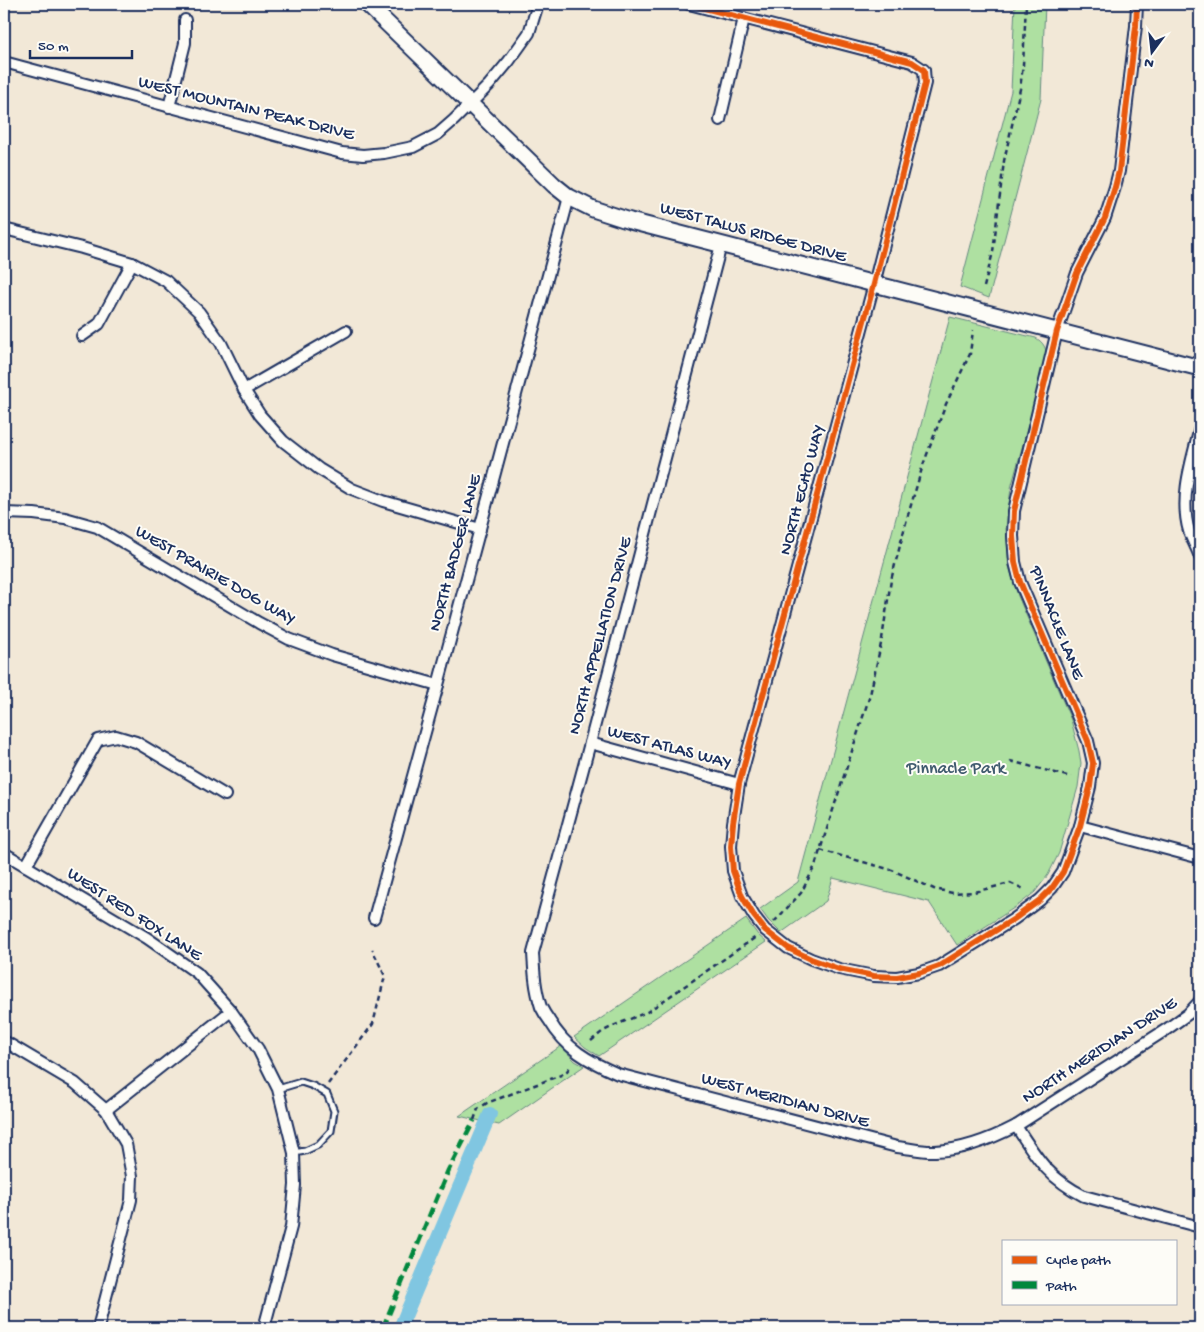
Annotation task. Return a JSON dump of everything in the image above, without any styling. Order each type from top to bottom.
[{"type":"street","name":"WEST TALUS RIDGE DRIVE","points":[[367,4],[554,185],[569,197],[593,209],[721,245],[1200,368]]},
{"type":"street","name":"WEST MOUNTAIN PEAK DRIVE","points":[[4,62],[342,153],[363,155],[384,153],[414,147],[438,134],[470,105],[489,86],[529,33],[538,4]]},
{"type":"street","points":[[689,4],[744,18],[720,120]]},
{"type":"street","name":"PINNACLE LANE","points":[[754,916],[765,930],[788,948],[811,959],[874,976],[897,978],[939,966],[1014,919],[1040,900],[1052,888],[1063,872],[1080,826],[1090,787],[1093,763],[1088,741],[1079,717],[1020,582],[1015,562],[1014,511],[1057,331],[1077,273],[1105,218],[1115,187],[1120,161],[1137,4]]},
{"type":"street","name":"NORTH ECHO WAY","points":[[744,18],[912,62],[924,70],[925,83],[874,284],[739,784],[731,846],[733,871],[742,896],[754,916]]},
{"type":"street","points":[[169,106],[185,43],[185,20]]},
{"type":"street","name":"NORTH BADGER LANE","points":[[374,918],[569,197]]},
{"type":"street","points":[[4,229],[82,248],[132,263],[166,281],[199,312],[221,343],[244,390],[260,415],[283,440],[319,469],[352,489],[384,501],[480,529]]},
{"type":"street","name":"NORTH APPELLATION DRIVE","points":[[556,1032],[541,1008],[535,980],[533,952],[721,245]]},
{"type":"street","points":[[82,336],[99,324],[132,263]]},
{"type":"street","points":[[244,390],[346,331]]},
{"type":"street","points":[[1200,428],[1186,492],[1189,530],[1200,556]]},
{"type":"street","points":[[1190,471],[1200,474]]},
{"type":"street","name":"WEST PRAIRIE DOG WAY","points":[[4,513],[65,518],[97,527],[259,623],[289,638],[332,655],[438,685]]},
{"type":"street","points":[[26,866],[98,740],[116,736],[136,742],[225,795]]},
{"type":"street","name":"WEST ATLAS WAY","points":[[590,743],[739,784]]},
{"type":"street","points":[[1080,826],[1200,858]]},
{"type":"street","name":"WEST RED FOX LANE","points":[[4,853],[147,938],[197,973],[231,1011],[258,1049],[278,1089],[294,1154],[295,1185],[291,1227],[264,1328]]},
{"type":"street","name":"NORTH MERIDIAN DRIVE","points":[[1016,1126],[1168,1029],[1188,1014],[1200,1001]]},
{"type":"street","points":[[106,1110],[231,1011]]},
{"type":"street","name":"WEST MERIDIAN DRIVE","points":[[556,1032],[576,1052],[600,1067],[618,1074],[897,1147],[934,1152],[956,1149],[993,1138],[1016,1126]]},
{"type":"street","points":[[4,1041],[75,1083],[106,1110],[126,1144],[132,1176],[131,1200],[98,1328]]},
{"type":"street","points":[[1016,1126],[1041,1163],[1051,1174],[1070,1189],[1084,1196],[1200,1227]]},
{"type":"lane","points":[[278,1089],[301,1082],[313,1086],[327,1094],[334,1111],[331,1131],[325,1138],[308,1150],[294,1154]]},
{"type":"path","points":[[984,287],[993,252],[1004,161],[1020,89],[1026,4]]},
{"type":"path","points":[[591,1041],[613,1026],[647,1012],[765,930],[773,924],[801,893],[815,866],[870,695],[892,580],[922,465],[946,404],[970,354],[973,330]]},
{"type":"path","points":[[1010,761],[1071,777]]},
{"type":"path","points":[[820,850],[892,870],[934,889],[953,893],[974,892],[1010,883],[1024,889]]},
{"type":"path","points":[[328,1084],[373,1024],[385,976],[372,949]]},
{"type":"path","points":[[474,1120],[478,1110],[487,1102],[561,1075],[570,1067]]},
{"type":"green space","points":[[1015,4],[1045,4],[1041,99],[989,298],[960,287],[1011,91]]},
{"type":"green space","name":"Pinnacle Park","points":[[950,317],[1036,338],[1043,344],[1046,351],[1047,357],[1011,488],[1006,528],[1009,566],[1018,596],[1071,720],[1081,763],[1078,787],[1059,853],[1048,875],[1035,892],[957,945],[929,902],[833,878],[826,901],[781,933],[760,909],[798,882]]},
{"type":"green space","points":[[746,919],[766,942],[599,1056],[574,1037]]},
{"type":"green space","points":[[561,1046],[575,1061],[584,1066],[499,1125],[459,1116]]},
{"type":"waterway","points":[[400,1328],[490,1114]]},
{"type":"marked path","points":[[383,1328],[448,1171],[474,1120]]},
{"type":"cycle path","points":[[689,4],[912,62],[924,70],[925,83],[874,284],[739,784],[731,846],[733,871],[742,896],[765,930],[788,948],[839,969],[874,976],[897,977],[919,973],[939,966],[1014,919],[1040,900],[1052,888],[1063,872],[1080,826],[1090,787],[1093,763],[1088,741],[1020,582],[1015,562],[1014,511],[1057,331],[1077,273],[1105,218],[1119,171],[1137,4]]}]
